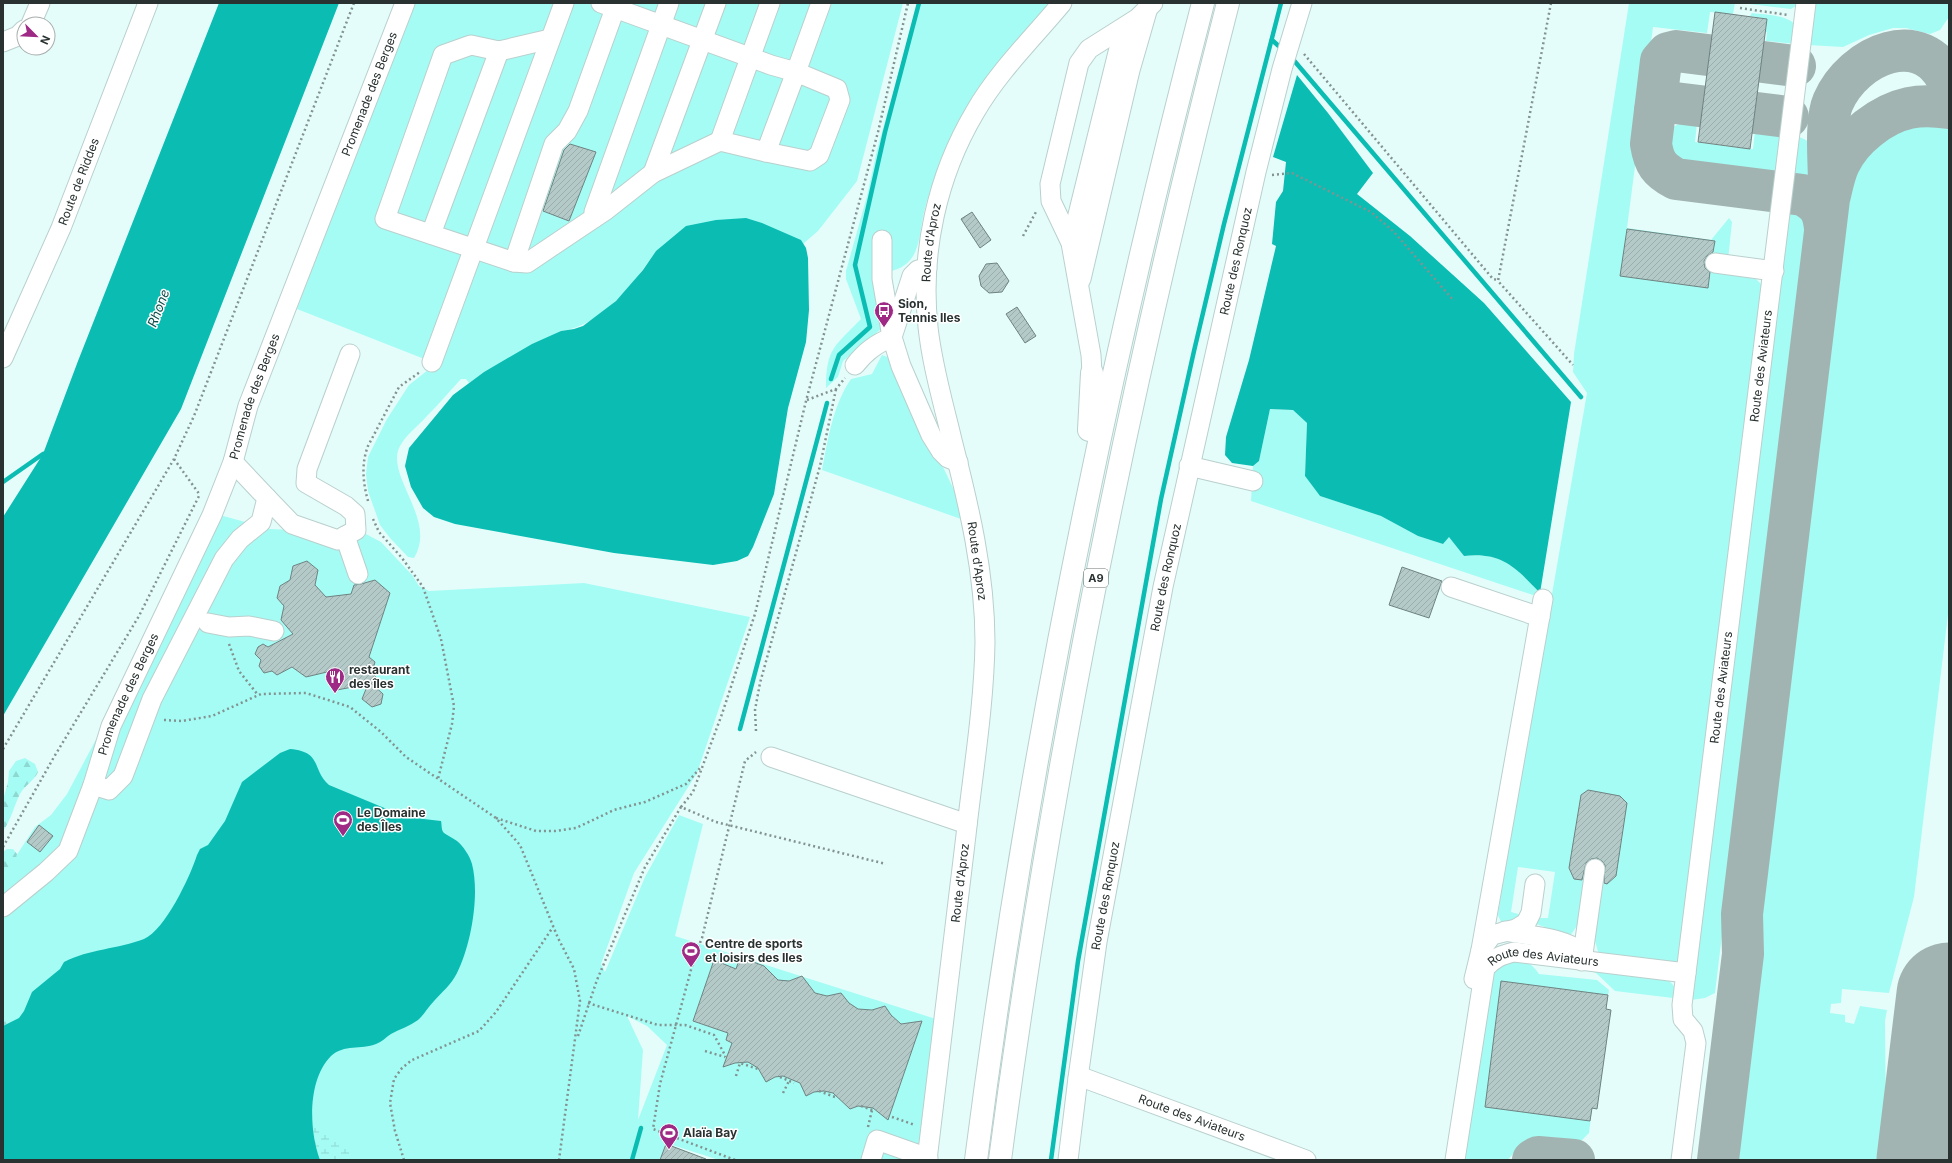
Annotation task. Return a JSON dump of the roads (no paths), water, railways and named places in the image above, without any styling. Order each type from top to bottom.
[{"type":"highway","name":"A9","points":[[976,1160],[991,1044],[1024,838],[1072,574],[1130,298],[1203,3]]},
{"type":"highway","name":"A9","points":[[1000,1160],[1034,926],[1089,611],[1126,428],[1160,276],[1228,3]]},
{"type":"highway","points":[[1072,574],[1092,408],[1092,373]]},
{"type":"street","points":[[34,16],[40,3]]},
{"type":"street","name":"Route de Riddes","points":[[3,358],[61,228],[148,3]]},
{"type":"street","name":"Promenade des Berges","points":[[3,907],[46,872],[68,851],[93,785],[111,726],[212,515],[233,462],[248,406],[405,3]]},
{"type":"street","points":[[432,362],[564,3]]},
{"type":"street","points":[[594,218],[594,212],[669,3]]},
{"type":"street","points":[[653,173],[716,3]]},
{"type":"street","points":[[720,141],[770,3]]},
{"type":"street","points":[[766,152],[821,3]]},
{"type":"street","name":"Route d'Aproz","points":[[928,1159],[979,729],[985,639],[982,580],[977,546],[936,375],[928,329],[926,293],[927,268],[933,220],[942,186],[957,147],[975,111],[1002,73],[1062,3]]},
{"type":"street","name":"Route des Ronquoz","points":[[1068,1160],[1097,942],[1163,587],[1256,172],[1282,69],[1302,3]]},
{"type":"street","points":[[514,262],[554,144],[567,131],[578,111],[611,5],[702,40],[796,72],[837,89],[840,100],[819,154],[810,161],[720,141],[653,173],[594,218],[527,263],[514,262],[385,219],[443,55],[471,45],[499,51],[550,39]]},
{"type":"street","points":[[1092,373],[1091,355],[1071,243],[1050,201],[1049,190],[1051,176],[1080,63],[1089,49],[1124,28],[1150,7]]},
{"type":"street","points":[[1079,288],[1130,70],[1150,7]]},
{"type":"street","name":"Route des Aviateurs","points":[[1455,1160],[1485,968],[1499,955],[1514,952],[1583,957],[1686,973],[1806,10]]},
{"type":"street","points":[[1071,243],[1124,28]]},
{"type":"street","points":[[3,42],[16,37]]},
{"type":"street","points":[[432,234],[499,51]]},
{"type":"street","points":[[882,240],[882,279],[892,337],[901,366],[931,435],[941,451],[948,458],[958,462]]},
{"type":"street","points":[[1714,263],[1774,271]]},
{"type":"street","points":[[892,337],[912,276],[918,270],[927,268]]},
{"type":"street","points":[[855,365],[864,354],[877,343],[892,337]]},
{"type":"street","points":[[233,462],[292,524],[338,540],[356,530],[355,514],[346,506],[306,483],[307,469],[350,354]]},
{"type":"street","points":[[1189,466],[1253,481]]},
{"type":"street","points":[[93,785],[109,790],[123,776],[152,699],[224,559],[240,539],[261,522],[267,498]]},
{"type":"street","points":[[345,536],[358,574]]},
{"type":"street","name":"Route des Aviateurs","points":[[1446,1160],[1474,979],[1481,950],[1541,608],[1451,587]]},
{"type":"street","points":[[216,624],[249,626],[274,631]]},
{"type":"street","points":[[771,757],[967,824]]},
{"type":"street","points":[[1583,957],[1595,869]]},
{"type":"street","points":[[1481,950],[1492,935],[1516,928],[1526,923],[1531,913],[1535,884]]},
{"type":"street","points":[[1504,931],[1549,939],[1571,946],[1583,957]]},
{"type":"street","points":[[1682,1160],[1696,1043],[1693,1031],[1683,1019],[1682,1005],[1686,973]]},
{"type":"street","name":"Route des Aviateurs","points":[[1078,1078],[1091,1081],[1306,1160]]},
{"type":"street","points":[[871,1160],[877,1140],[928,1159]]},
{"type":"water","name":"Rhone","points":[[219,3],[339,3],[181,409],[3,716],[3,517],[43,454],[78,361]]},
{"type":"water","points":[[1297,75],[1328,113],[1373,173],[1357,194],[1410,236],[1484,303],[1571,402],[1540,593],[1507,563],[1488,556],[1464,556],[1449,537],[1443,544],[1418,536],[1381,516],[1320,496],[1305,476],[1307,423],[1293,410],[1270,409],[1259,461],[1253,466],[1232,463],[1225,455],[1226,437],[1249,360],[1276,246],[1272,244],[1276,202],[1283,191],[1286,162],[1273,157]]},
{"type":"water","points":[[746,218],[762,223],[801,240],[806,248],[808,258],[809,310],[806,342],[788,408],[774,494],[748,556],[737,561],[713,565],[614,553],[455,524],[434,517],[423,508],[411,487],[405,466],[409,448],[453,395],[484,372],[532,344],[561,331],[583,326],[616,301],[643,270],[656,251],[686,226],[716,220]]},
{"type":"water","points":[[290,749],[300,751],[312,757],[320,773],[329,785],[406,817],[441,821],[443,832],[457,841],[466,851],[472,864],[474,876],[475,890],[473,920],[462,962],[452,981],[415,1022],[391,1034],[376,1044],[336,1052],[323,1066],[314,1092],[312,1106],[314,1135],[320,1160],[3,1160],[3,1026],[19,1018],[24,1011],[32,992],[60,969],[64,962],[83,954],[144,939],[152,934],[176,902],[200,849],[208,845],[225,821],[242,782],[280,753]]},
{"type":"waterway","points":[[831,379],[839,355],[870,327],[855,265],[885,132],[919,3]]},
{"type":"waterway","points":[[1051,1160],[1078,961],[1161,499],[1224,224],[1281,3]]},
{"type":"waterway","points":[[1272,40],[1282,49]]},
{"type":"waterway","points":[[1291,57],[1581,397]]},
{"type":"waterway","points":[[740,729],[827,403]]},
{"type":"waterway","points":[[3,482],[43,454],[48,453]]},
{"type":"waterway","points":[[632,1160],[641,1128]]},
{"type":"place","name":"Sion, Tennis Iles","points":[[884,328]]},
{"type":"place","name":"restaurant des îles","points":[[335,694]]},
{"type":"place","name":"Le Domaine des Îles","points":[[343,837]]},
{"type":"place","name":"Centre de sports et loisirs des Iles","points":[[691,968]]},
{"type":"place","name":"Alaïa Bay","points":[[669,1150]]}]
